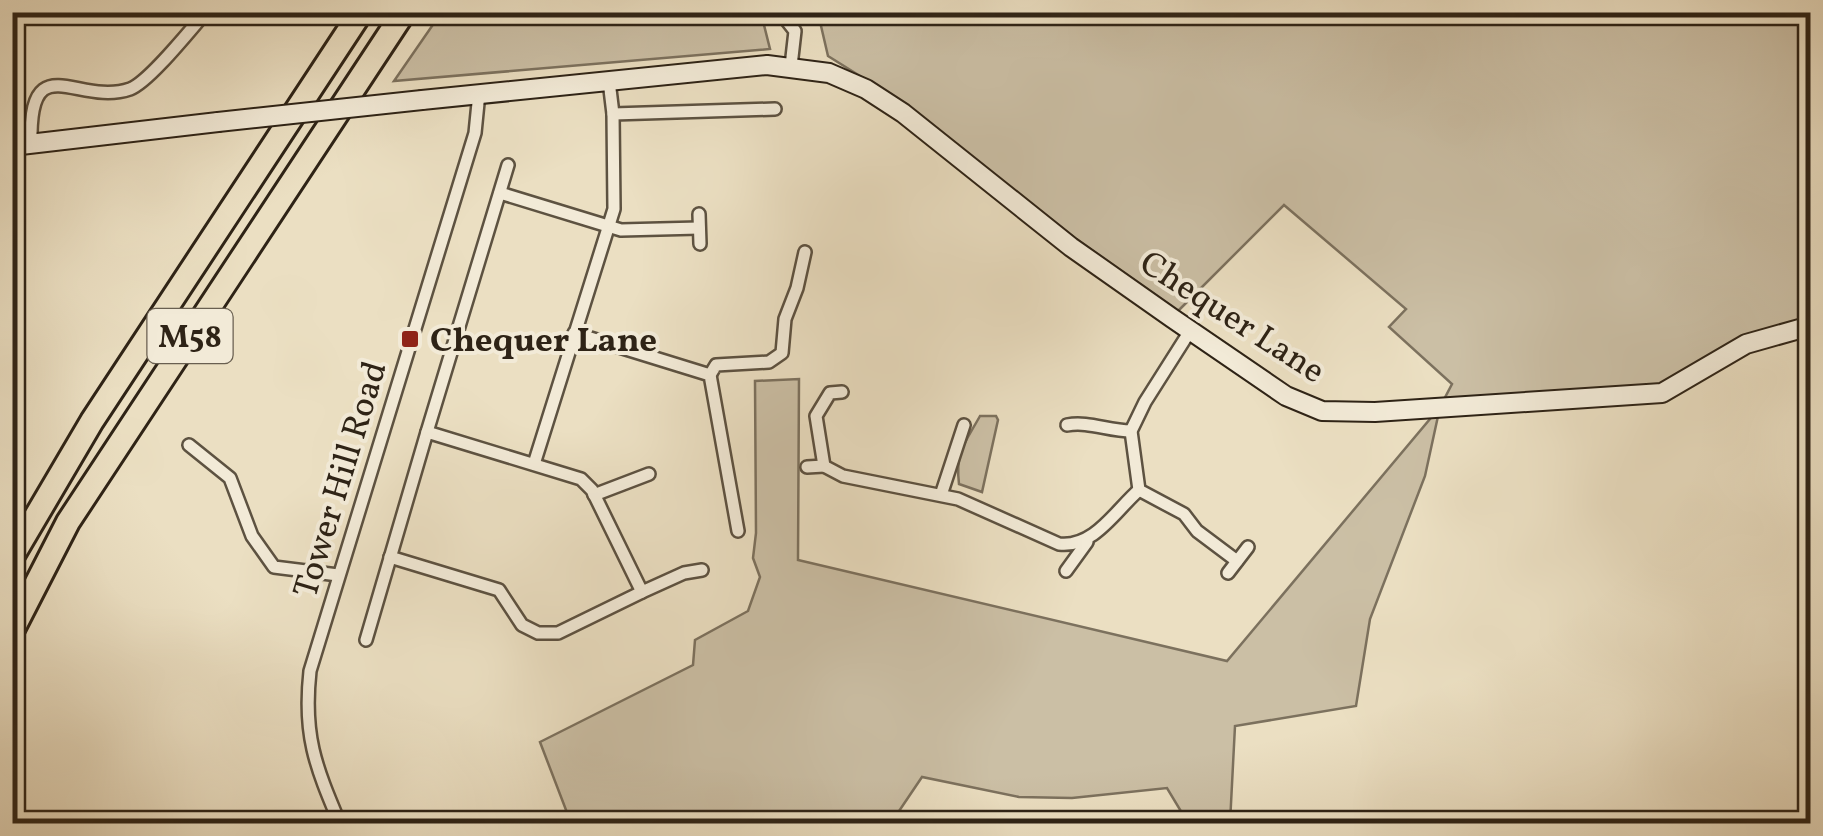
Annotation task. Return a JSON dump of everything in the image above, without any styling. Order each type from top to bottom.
[{"type":"highway","name":"M58","points":[[12,557],[92,420],[361,12]]},
{"type":"highway","name":"M58","points":[[12,631],[68,522],[404,12]]},
{"type":"highway","name":"M58","points":[[380,48],[412,12]]},
{"type":"street","points":[[22,145],[36,96],[43,90],[57,86],[114,91],[133,88],[206,12]]},
{"type":"street","points":[[780,12],[794,30],[791,66]]},
{"type":"street","name":"Chequer Lane","points":[[22,145],[480,93],[749,66],[791,66],[866,88],[1072,247],[1190,331],[1286,396],[1322,411],[1348,414],[1662,393],[1746,344],[1810,326]]},
{"type":"street","points":[[534,464],[615,192],[608,81]]},
{"type":"street","name":"Tower Hill Road","points":[[340,824],[312,754],[306,702],[317,641],[476,127],[480,93]]},
{"type":"street","points":[[612,114],[774,109]]},
{"type":"street","points":[[366,640],[508,165]]},
{"type":"street","points":[[500,193],[634,231],[700,228]]},
{"type":"street","points":[[699,214],[700,244]]},
{"type":"street","points":[[738,531],[710,375],[716,365],[769,362],[782,353],[785,318],[805,252]]},
{"type":"street","points":[[1140,490],[1131,431],[1190,331]]},
{"type":"street","points":[[574,333],[710,375]]},
{"type":"street","points":[[824,466],[816,416],[830,393],[842,392]]},
{"type":"street","points":[[1066,425],[1084,422],[1106,430],[1131,431]]},
{"type":"street","points":[[941,495],[964,425]]},
{"type":"street","points":[[428,432],[581,479],[594,494],[642,592]]},
{"type":"street","points":[[189,445],[230,478],[252,536],[274,568],[338,575]]},
{"type":"street","points":[[807,467],[824,466],[843,476],[941,495],[986,510],[1059,544],[1074,546],[1089,540]]},
{"type":"street","points":[[594,494],[649,474]]},
{"type":"street","points":[[1066,571],[1089,540],[1140,490]]},
{"type":"street","points":[[1140,490],[1184,514],[1197,532],[1238,561]]},
{"type":"street","points":[[1228,573],[1248,547]]},
{"type":"street","points":[[390,556],[499,590],[522,625],[538,632],[558,633],[684,573],[702,570]]},
{"type":"shaded area","points":[[441,13],[750,13],[763,21],[770,49],[394,81]]},
{"type":"shaded area","points":[[818,13],[1810,13],[1810,253],[1803,255],[1810,326],[1784,331],[1662,393],[1440,407],[1452,384],[1389,327],[1406,309],[1284,205],[1178,311],[1076,239],[900,101],[828,56]]},
{"type":"shaded area","points":[[799,379],[798,560],[1227,661],[1440,407],[1425,476],[1370,619],[1356,706],[1235,726],[1230,823],[1188,823],[1167,788],[1072,798],[1019,797],[922,777],[891,823],[571,823],[540,742],[693,665],[695,640],[748,611],[760,577],[753,558],[755,381]]},
{"type":"shaded area","points":[[980,416],[996,416],[998,420],[982,492],[959,484],[958,473],[962,448]]},
{"type":"place","name":"Chequer Lane","points":[[410,339]]}]
